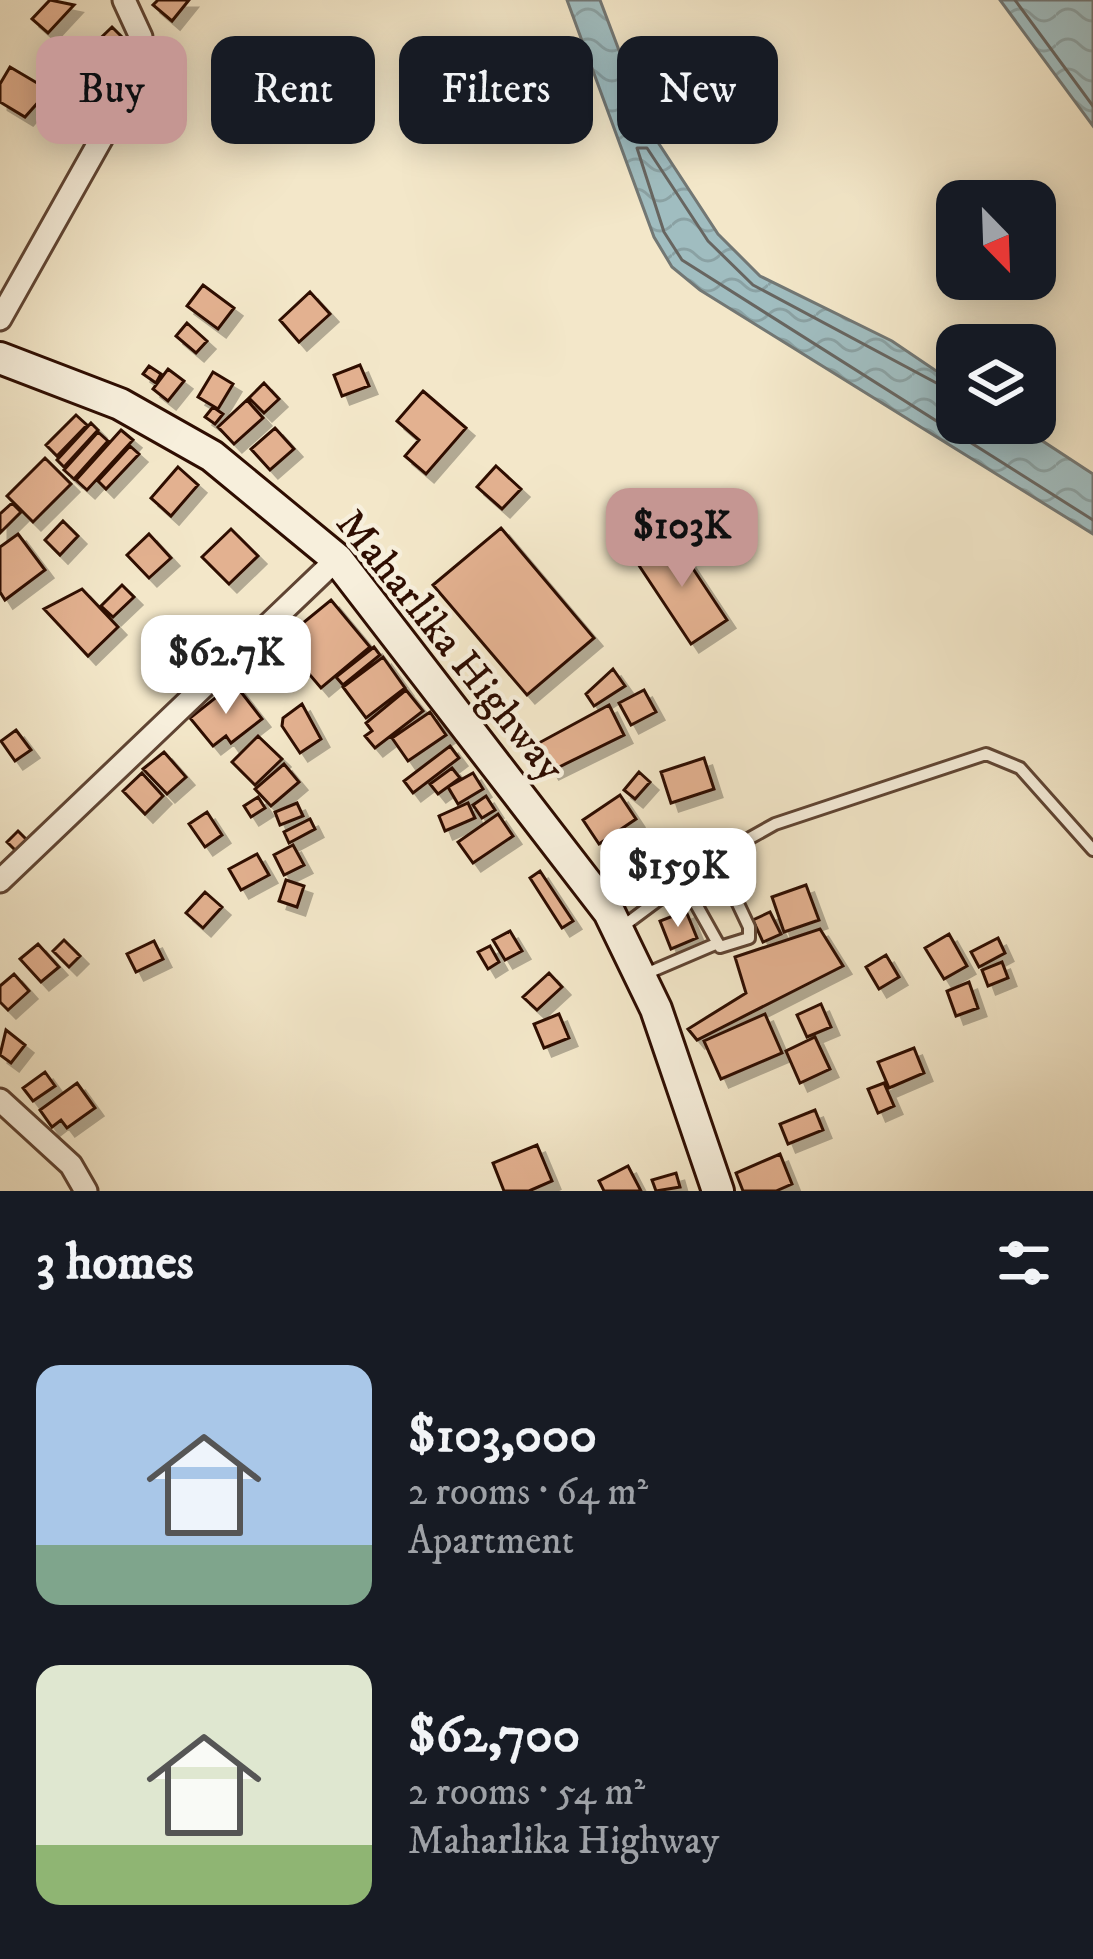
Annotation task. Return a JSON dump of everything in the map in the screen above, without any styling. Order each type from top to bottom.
[{"type":"main road","name":"Maharlika Highway","points":[[0,358],[120,404],[182,438],[251,485],[337,559],[580,870],[619,929],[641,975],[718,1191]]},
{"type":"street","points":[[0,320],[140,70],[141,37],[124,0]]},
{"type":"street","points":[[0,881],[337,559]]},
{"type":"street","points":[[0,1100],[71,1165],[86,1191]]},
{"type":"lane","points":[[619,929],[716,857],[775,824],[986,754],[1007,758],[1020,768],[1093,850]]},
{"type":"lane","points":[[683,881],[718,943],[725,948],[751,934],[716,857]]},
{"type":"lane","points":[[641,975],[718,943]]},
{"type":"water","points":[[567,0],[600,0],[617,45],[617,136],[593,71],[593,36],[580,36]]},
{"type":"water","points":[[1000,0],[1093,0],[1093,126]]},
{"type":"water","points":[[620,144],[659,144],[718,234],[760,276],[892,341],[936,371],[936,437],[700,290],[672,267],[654,237]]},
{"type":"water","points":[[948,444],[1047,444],[1093,474],[1093,534]]},
{"type":"building","points":[[50,0],[74,5],[48,33],[32,19]]},
{"type":"building","points":[[158,0],[189,0],[172,21],[153,5]]},
{"type":"building","points":[[10,67],[36,82],[36,105],[25,117],[0,102],[0,84]]},
{"type":"building","points":[[203,285],[234,308],[218,329],[187,306]]},
{"type":"building","points":[[310,292],[330,314],[299,342],[280,320]]},
{"type":"building","points":[[187,323],[207,341],[196,353],[176,336]]},
{"type":"building","points":[[360,365],[369,386],[342,396],[334,375]]},
{"type":"building","points":[[149,366],[161,374],[156,383],[143,374]]},
{"type":"building","points":[[168,369],[184,381],[168,401],[153,389]]},
{"type":"building","points":[[213,372],[233,384],[218,409],[198,397]]},
{"type":"building","points":[[264,383],[279,399],[264,413],[249,398]]},
{"type":"building","points":[[423,391],[466,428],[426,474],[405,456],[419,440],[397,421]]},
{"type":"building","points":[[247,400],[263,418],[234,444],[218,427]]},
{"type":"building","points":[[213,407],[223,414],[215,424],[205,417]]},
{"type":"building","points":[[76,415],[87,425],[57,456],[46,445]]},
{"type":"building","points":[[91,423],[98,430],[64,467],[57,460]]},
{"type":"building","points":[[275,428],[294,449],[270,470],[251,449]]},
{"type":"building","points":[[121,430],[133,440],[87,490],[76,480]]},
{"type":"building","points":[[98,432],[108,441],[74,479],[64,470]]},
{"type":"building","points":[[130,446],[139,454],[106,489],[98,481]]},
{"type":"building","points":[[45,458],[71,484],[33,522],[7,496]]},
{"type":"building","points":[[496,466],[521,489],[502,509],[477,487]]},
{"type":"building","points":[[178,467],[198,485],[171,516],[151,498]]},
{"type":"building","points":[[12,503],[21,512],[0,533],[0,514]]},
{"type":"building","points":[[63,521],[78,536],[60,555],[45,540]]},
{"type":"building","points":[[501,528],[594,638],[527,695],[433,585]]},
{"type":"building","points":[[231,529],[258,556],[229,584],[202,557]]},
{"type":"building","points":[[18,534],[45,570],[5,600],[0,592],[0,547]]},
{"type":"building","points":[[149,534],[171,558],[149,578],[127,555]]},
{"type":"building","points":[[672,537],[727,620],[691,644],[636,561]]},
{"type":"building","points":[[122,585],[134,597],[113,617],[101,606]]},
{"type":"building","points":[[82,589],[118,627],[88,656],[44,609]]},
{"type":"building","points":[[331,600],[370,647],[321,688],[281,641]]},
{"type":"building","points":[[374,647],[380,655],[343,685],[336,677]]},
{"type":"building","points":[[383,657],[405,688],[366,718],[343,687]]},
{"type":"building","points":[[613,669],[625,686],[594,706],[586,694]]},
{"type":"building","points":[[234,683],[262,719],[231,743],[226,736],[213,746],[190,718]]},
{"type":"building","points":[[406,690],[423,711],[375,748],[365,736],[372,731],[366,723]]},
{"type":"building","points":[[644,690],[656,712],[631,725],[619,703]]},
{"type":"building","points":[[302,704],[321,739],[300,753],[282,726],[283,718]]},
{"type":"building","points":[[609,705],[624,735],[551,771],[537,744]]},
{"type":"building","points":[[430,712],[446,735],[408,761],[392,738]]},
{"type":"building","points":[[16,730],[31,750],[15,761],[1,741]]},
{"type":"building","points":[[258,736],[282,759],[255,785],[232,762]]},
{"type":"building","points":[[450,746],[459,758],[413,793],[404,781]]},
{"type":"building","points":[[164,752],[186,777],[167,794],[143,769]]},
{"type":"building","points":[[704,758],[714,789],[671,803],[661,772]]},
{"type":"building","points":[[284,764],[299,782],[271,806],[255,789]]},
{"type":"building","points":[[452,768],[460,778],[438,794],[430,784]]},
{"type":"building","points":[[639,772],[650,782],[635,799],[624,790]]},
{"type":"building","points":[[142,773],[163,796],[145,814],[123,791]]},
{"type":"building","points":[[473,773],[483,789],[458,804],[448,787]]},
{"type":"building","points":[[620,795],[636,819],[599,844],[583,820]]},
{"type":"building","points":[[486,796],[495,810],[482,818],[473,805]]},
{"type":"building","points":[[258,797],[265,808],[251,817],[244,806]]},
{"type":"building","points":[[297,803],[303,816],[280,825],[275,812]]},
{"type":"building","points":[[468,803],[475,818],[445,831],[439,816]]},
{"type":"building","points":[[207,812],[222,835],[205,847],[189,824]]},
{"type":"building","points":[[498,814],[513,836],[473,863],[458,842]]},
{"type":"building","points":[[310,819],[315,829],[289,843],[284,832]]},
{"type":"building","points":[[18,831],[29,842],[18,853],[7,842]]},
{"type":"building","points":[[662,836],[670,850],[663,855],[654,841]]},
{"type":"building","points":[[293,845],[304,865],[284,875],[274,855]]},
{"type":"building","points":[[257,854],[269,875],[241,890],[229,869]]},
{"type":"building","points":[[540,871],[573,921],[562,928],[530,878]]},
{"type":"building","points":[[286,880],[304,886],[297,907],[279,901]]},
{"type":"building","points":[[806,885],[819,920],[784,932],[772,897]]},
{"type":"building","points":[[205,892],[222,907],[203,928],[186,913]]},
{"type":"building","points":[[686,911],[697,938],[671,949],[660,921]]},
{"type":"building","points":[[770,912],[781,934],[763,942],[753,920]]},
{"type":"building","points":[[820,929],[843,966],[697,1040],[688,1029],[746,993],[735,957]]},
{"type":"building","points":[[510,931],[522,951],[505,960],[493,940]]},
{"type":"building","points":[[949,934],[967,966],[944,979],[925,948]]},
{"type":"building","points":[[998,938],[1005,953],[979,967],[971,952]]},
{"type":"building","points":[[64,940],[80,956],[69,967],[53,951]]},
{"type":"building","points":[[154,941],[163,959],[136,972],[127,954]]},
{"type":"building","points":[[38,944],[59,967],[41,982],[20,959]]},
{"type":"building","points":[[490,946],[499,962],[488,969],[478,952]]},
{"type":"building","points":[[886,955],[899,977],[879,989],[866,967]]},
{"type":"building","points":[[1002,962],[1008,978],[988,986],[982,970]]},
{"type":"building","points":[[549,973],[562,987],[537,1010],[523,997]]},
{"type":"building","points":[[14,974],[29,991],[8,1010],[0,1002],[0,986]]},
{"type":"building","points":[[969,982],[978,1008],[956,1016],[947,991]]},
{"type":"building","points":[[821,1004],[831,1027],[807,1037],[797,1015]]},
{"type":"building","points":[[559,1014],[569,1038],[544,1048],[534,1024]]},
{"type":"building","points":[[765,1014],[782,1053],[721,1079],[704,1041]]},
{"type":"building","points":[[6,1030],[25,1045],[11,1063],[0,1055]]},
{"type":"building","points":[[815,1037],[830,1069],[800,1083],[786,1051]]},
{"type":"building","points":[[914,1048],[924,1073],[889,1088],[878,1062]]},
{"type":"building","points":[[45,1072],[55,1086],[33,1101],[23,1088]]},
{"type":"building","points":[[77,1083],[95,1108],[67,1128],[61,1120],[52,1127],[40,1110]]},
{"type":"building","points":[[884,1083],[894,1106],[878,1113],[868,1089]]},
{"type":"building","points":[[815,1110],[823,1130],[788,1144],[780,1124]]},
{"type":"building","points":[[537,1145],[552,1181],[529,1191],[504,1191],[493,1163]]},
{"type":"building","points":[[780,1154],[792,1184],[776,1191],[743,1191],[736,1173]]},
{"type":"building","points":[[628,1166],[641,1191],[604,1191],[599,1181]]},
{"type":"building","points":[[676,1173],[680,1187],[656,1191],[652,1180]]}]
